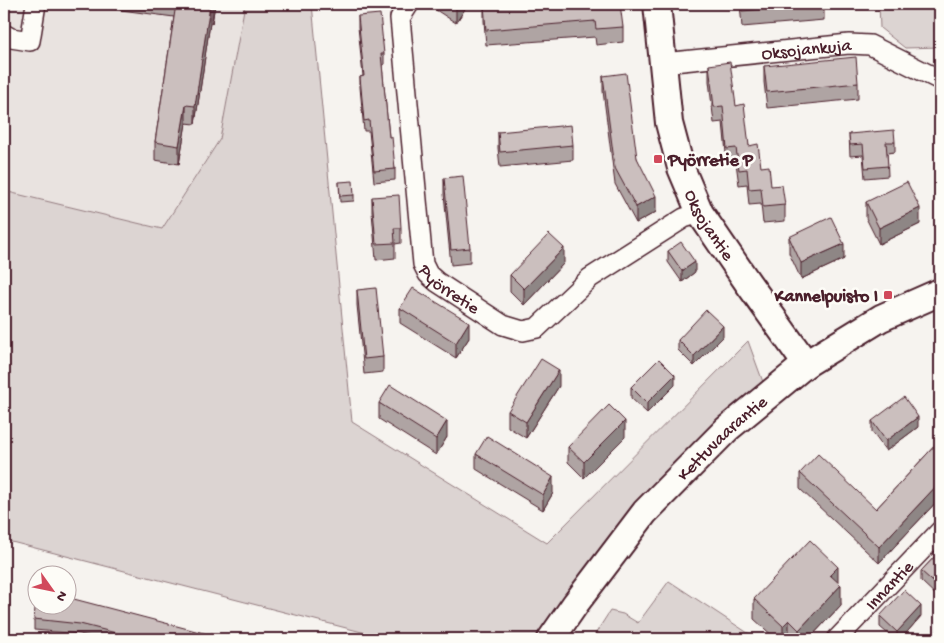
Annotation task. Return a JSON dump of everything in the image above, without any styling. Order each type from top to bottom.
[{"type":"street","points":[[4,34],[11,38],[30,41],[36,4]]},
{"type":"street","name":"Pyörretie","points":[[409,4],[400,18],[423,264],[428,274],[437,282],[503,325],[523,331],[538,328],[590,278],[684,218],[700,212]]},
{"type":"street","name":"Oksojantie","points":[[657,4],[669,123],[682,168],[700,212],[806,364]]},
{"type":"street","name":"Oksojankuja","points":[[663,63],[849,44],[870,45],[940,80]]},
{"type":"street","name":"Kettuvaarantie","points":[[551,639],[645,512],[728,429],[806,364],[881,318],[940,292]]},
{"type":"street","name":"Innantie","points":[[837,639],[940,531]]},
{"type":"shaded area","points":[[4,4],[245,4],[220,139],[162,229],[4,191]]},
{"type":"shaded area","points":[[245,4],[312,4],[352,422],[547,543],[748,341],[763,382],[636,502],[538,639],[389,639],[4,540],[4,191],[162,229],[220,139]]},
{"type":"shaded area","points":[[879,4],[939,4],[940,47],[905,48],[880,28]]},
{"type":"shaded area","points":[[669,581],[757,639],[592,639],[610,611],[623,614],[638,623]]},
{"type":"building","points":[[176,4],[212,4],[210,5],[195,106],[186,105],[179,146],[155,142]]},
{"type":"building","points":[[620,4],[623,27],[596,29],[595,21],[486,30],[484,5]]},
{"type":"building","points":[[741,4],[824,4],[742,11]]},
{"type":"building","points":[[380,14],[384,54],[381,54],[389,137],[392,137],[395,169],[374,171],[369,120],[364,121],[360,77],[364,76],[358,16]]},
{"type":"building","points":[[856,57],[858,83],[767,92],[764,66]]},
{"type":"building","points":[[730,62],[736,106],[744,104],[749,146],[758,144],[761,167],[769,166],[771,186],[782,185],[785,205],[763,207],[761,188],[749,189],[747,169],[739,170],[736,148],[727,149],[723,106],[714,107],[709,65]]},
{"type":"building","points":[[626,73],[637,158],[656,196],[636,207],[615,168],[603,76]]},
{"type":"building","points":[[571,125],[573,145],[500,152],[498,132]]},
{"type":"building","points":[[894,130],[895,142],[886,142],[888,166],[865,168],[863,144],[850,145],[849,134]]},
{"type":"building","points":[[463,176],[470,248],[451,250],[444,178]]},
{"type":"building","points":[[353,181],[354,195],[340,196],[339,182]]},
{"type":"building","points":[[907,182],[920,208],[879,228],[866,202]]},
{"type":"building","points":[[399,195],[401,228],[394,228],[395,243],[376,244],[372,197]]},
{"type":"building","points":[[831,217],[844,244],[801,263],[789,237]]},
{"type":"building","points":[[549,234],[564,248],[524,289],[510,275]]},
{"type":"building","points":[[681,242],[695,262],[682,271],[668,251]]},
{"type":"building","points":[[376,288],[383,357],[364,359],[357,290]]},
{"type":"building","points":[[413,288],[469,322],[456,343],[400,308]]},
{"type":"building","points":[[706,310],[723,326],[694,356],[678,340]]},
{"type":"building","points":[[541,359],[559,370],[526,422],[508,411]]},
{"type":"building","points":[[659,359],[675,375],[647,403],[631,387]]},
{"type":"building","points":[[390,385],[447,421],[436,439],[379,403]]},
{"type":"building","points":[[904,397],[918,417],[886,441],[872,421]]},
{"type":"building","points":[[609,405],[625,421],[584,462],[568,447]]},
{"type":"building","points":[[487,436],[553,477],[543,495],[476,454]]},
{"type":"building","points":[[940,440],[940,482],[879,547],[800,473],[818,454],[876,509]]},
{"type":"building","points":[[810,540],[838,567],[830,575],[841,585],[799,630],[789,620],[783,626],[754,599]]},
{"type":"building","points":[[940,551],[940,588],[921,571]]},
{"type":"building","points":[[904,590],[921,606],[897,632],[880,616]]},
{"type":"building","points":[[4,593],[9,594],[7,615],[4,615]]},
{"type":"building","points":[[78,600],[211,635],[211,633],[237,639],[140,639],[80,624],[34,619],[34,616],[78,616]]},
{"type":"place","name":"Pyörretie P","points":[[658,159]]},
{"type":"place","name":"Kannelpuisto I","points":[[888,295]]}]
